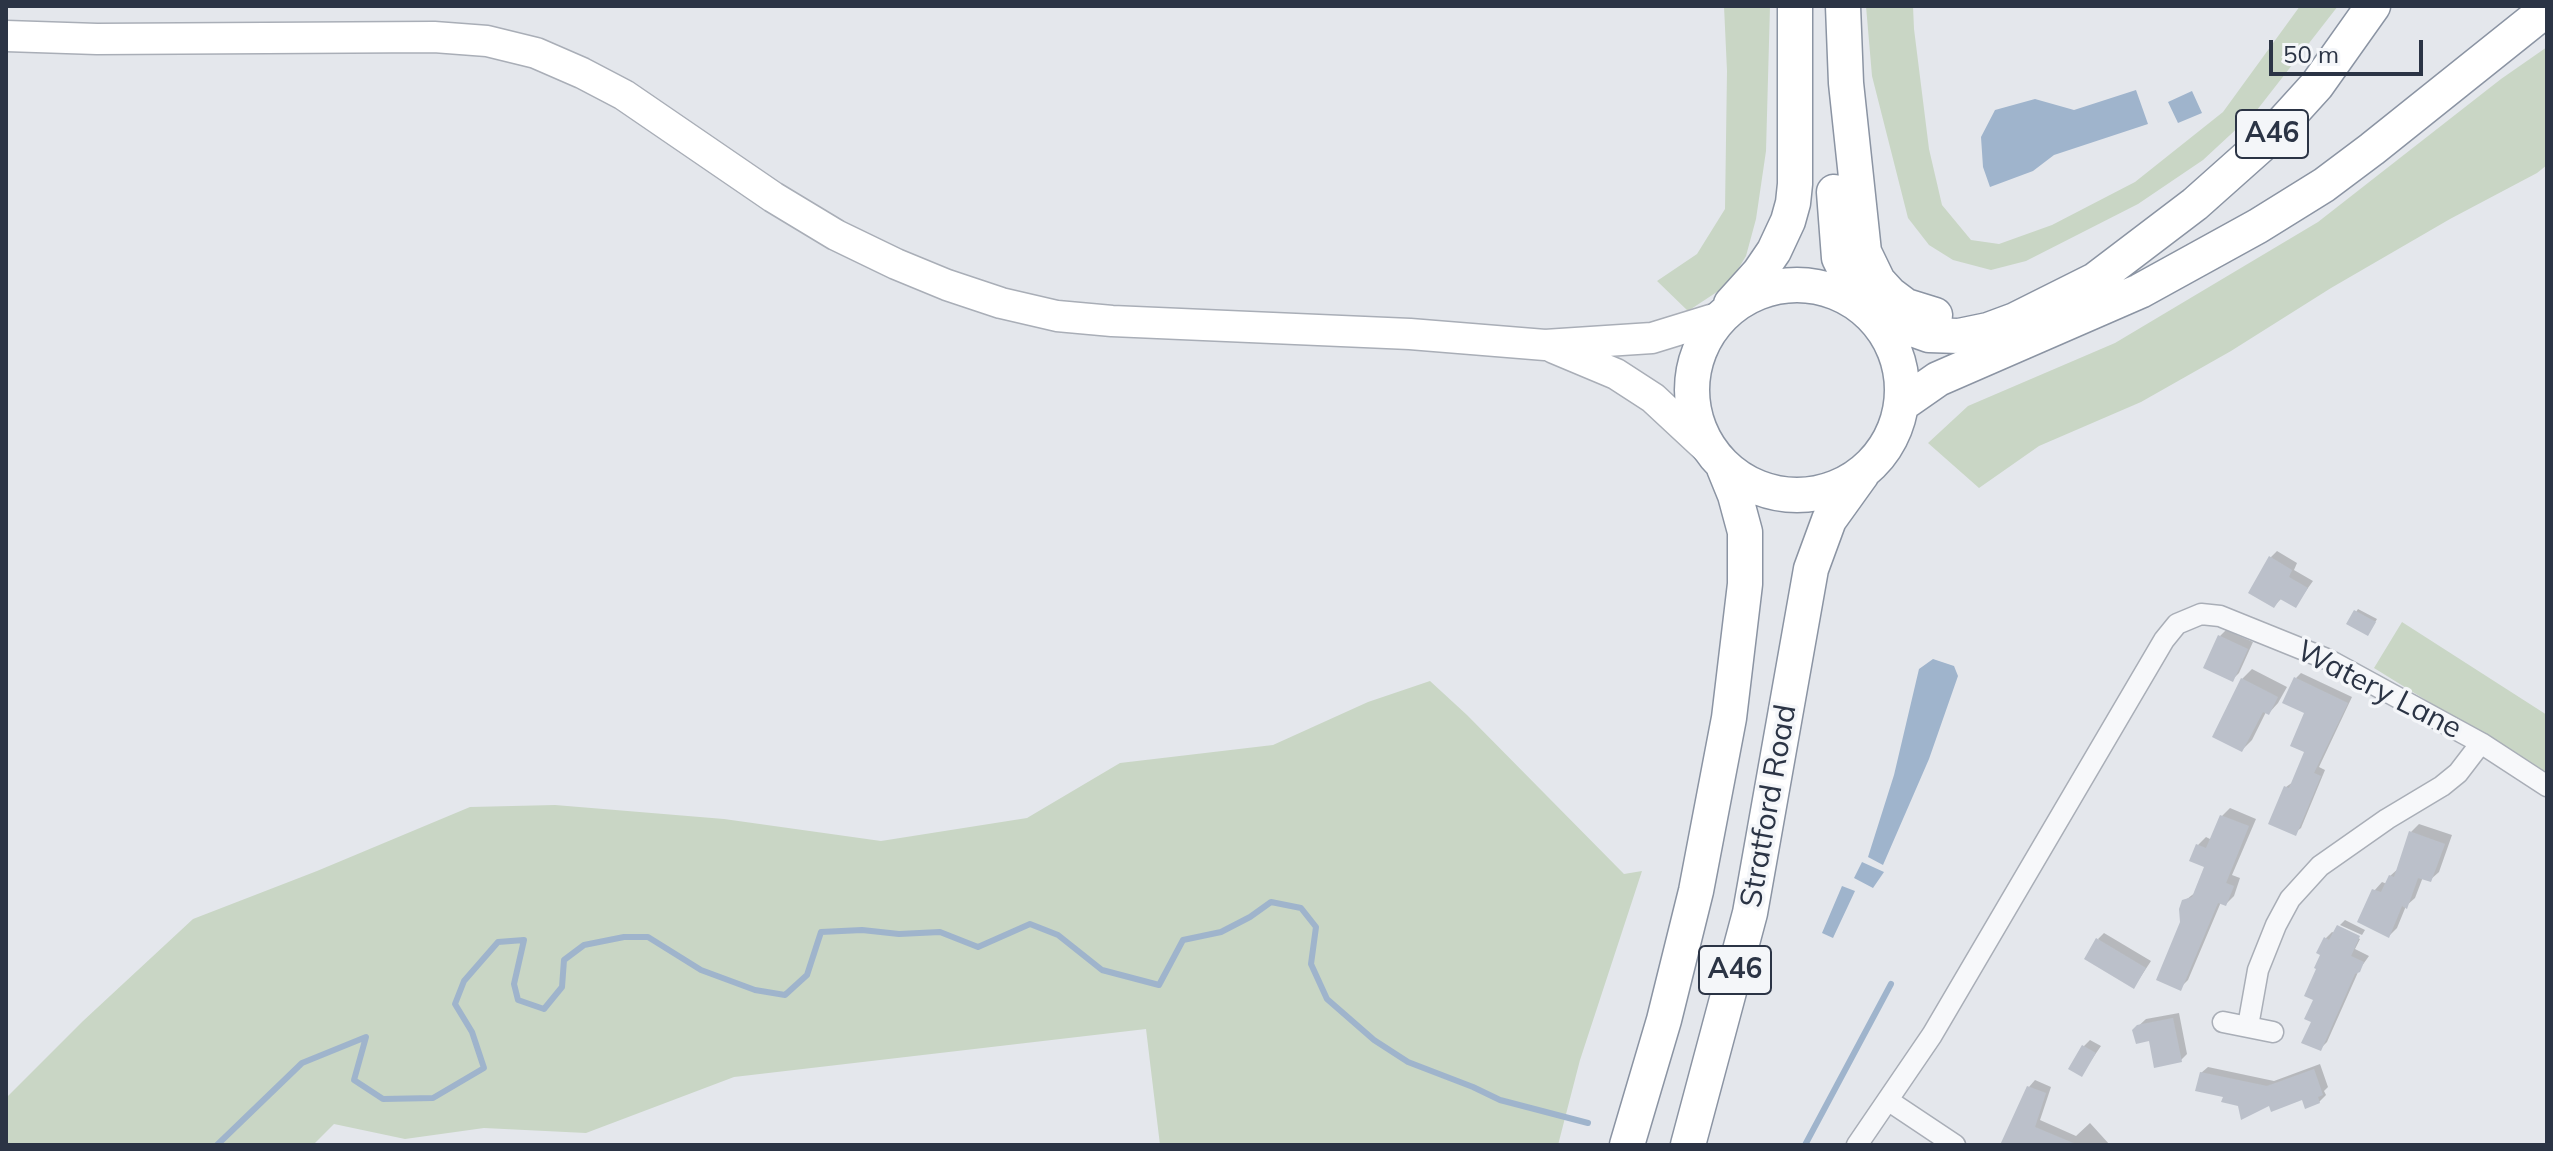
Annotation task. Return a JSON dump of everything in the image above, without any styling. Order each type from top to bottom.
[{"type":"highway","points":[[1795,6],[1793,203],[1774,251],[1704,339],[1695,360],[1692,384],[1700,430],[1717,459],[1739,479],[1759,490],[1782,496],[1836,488],[1862,474],[1884,446],[1905,402],[1904,374],[1899,357],[1839,258],[1826,85],[1825,6]]},
{"type":"highway","points":[[1843,6],[1846,83],[1864,252],[1878,281],[1890,294],[1906,306],[1941,316],[1955,317],[1996,310],[2036,295],[2147,239]]},
{"type":"highway","name":"A46","points":[[1869,311],[1929,335],[1959,336],[1988,330],[2039,310],[2095,280],[2195,204],[2275,131],[2317,85],[2373,6]]},
{"type":"highway","name":"A46","points":[[1905,402],[1938,379],[2140,291],[2258,226],[2324,185],[2372,149],[2547,9]]},
{"type":"highway","points":[[1723,312],[1776,290],[1795,288],[1830,292],[1869,311]]},
{"type":"highway","name":"Stratford Road","points":[[1627,1145],[1660,1035],[1696,891],[1729,718],[1745,584],[1745,532],[1738,504],[1717,459]]},
{"type":"highway","name":"Stratford Road","points":[[1688,1145],[1750,913],[1811,569],[1829,520],[1862,474]]},
{"type":"highway","points":[[1703,1145],[1730,1026],[1750,913]]},
{"type":"main road","points":[[6,36],[97,39],[434,37],[487,41],[536,53],[624,95],[773,197],[836,235],[896,264],[1001,303],[1057,316],[1363,331],[1545,345],[1652,338],[1723,312]]},
{"type":"main road","points":[[1545,345],[1616,374],[1653,398],[1717,459]]},
{"type":"street","name":"Watery Lane","points":[[1889,1101],[1948,1010],[2164,640],[2177,624],[2201,614],[2220,616],[2329,660],[2481,743],[2547,786]]},
{"type":"street","points":[[2248,1026],[2258,970],[2290,899],[2320,866],[2458,773],[2481,743]]},
{"type":"street","points":[[2223,1022],[2273,1032]]},
{"type":"street","points":[[1857,1145],[1889,1101],[1955,1145]]},
{"type":"green space","points":[[1724,6],[1770,6],[1766,151],[1756,219],[1746,256],[1729,284],[1688,311],[1657,281],[1697,254],[1725,209],[1727,71]]},
{"type":"green space","points":[[1866,6],[1913,6],[1929,149],[1942,205],[1971,240],[1999,244],[2052,225],[2135,182],[2223,112],[2300,6],[2338,6],[2257,110],[2203,160],[2138,204],[2026,261],[1991,270],[1953,260],[1929,245],[1908,218],[1872,76]]},
{"type":"green space","points":[[2547,47],[2547,165],[2537,173],[2450,219],[2141,402],[2039,446],[1979,488],[1928,443],[1968,406],[2115,343],[2318,222],[2501,79]]},
{"type":"green space","points":[[2402,622],[2547,715],[2547,775],[2374,668]]},
{"type":"green space","points":[[1430,681],[1624,874],[1642,871],[1580,1060],[1558,1145],[1160,1145],[1146,1029],[734,1077],[586,1133],[484,1128],[405,1139],[334,1124],[313,1145],[6,1145],[6,1098],[193,919],[470,807],[555,805],[724,819],[881,841],[1027,818],[1120,763],[1273,745],[1368,702]]},
{"type":"water","points":[[2136,90],[2148,124],[2054,155],[2033,171],[1990,187],[1983,167],[1981,137],[1995,110],[2035,99],[2074,110]]},
{"type":"water","points":[[2192,91],[2202,113],[2178,123],[2168,102]]},
{"type":"water","points":[[1933,659],[1954,666],[1958,676],[1929,759],[1883,865],[1868,857],[1894,775],[1919,669]]},
{"type":"water","points":[[1862,862],[1884,872],[1873,888],[1854,878]]},
{"type":"water","points":[[1842,886],[1855,891],[1833,938],[1822,933]]},
{"type":"building","points":[[2269,556],[2292,570],[2289,577],[2308,588],[2296,608],[2280,599],[2274,608],[2248,593]]},
{"type":"building","points":[[2354,610],[2376,622],[2368,636],[2346,624]]},
{"type":"building","points":[[2218,635],[2248,649],[2233,682],[2203,668]]},
{"type":"building","points":[[2294,677],[2348,703],[2314,773],[2321,776],[2296,836],[2268,824],[2284,786],[2289,788],[2304,752],[2290,746],[2304,713],[2282,703]]},
{"type":"building","points":[[2241,678],[2278,697],[2269,715],[2263,712],[2242,752],[2212,737]]},
{"type":"building","points":[[2220,815],[2249,826],[2226,883],[2234,886],[2226,906],[2218,903],[2181,991],[2156,980],[2180,922],[2182,900],[2192,897],[2204,867],[2189,861],[2196,844],[2206,848]]},
{"type":"building","points":[[2409,831],[2445,844],[2431,882],[2418,878],[2407,909],[2402,906],[2389,938],[2357,922],[2372,889],[2381,892],[2389,875],[2394,877]]},
{"type":"building","points":[[2337,925],[2360,936],[2351,956],[2364,962],[2360,972],[2355,974],[2321,1051],[2301,1043],[2311,1022],[2304,1019],[2313,1000],[2304,996],[2320,955],[2316,953],[2324,937],[2329,940]]},
{"type":"building","points":[[2096,938],[2146,968],[2134,989],[2084,959]]},
{"type":"building","points":[[2173,1018],[2182,1062],[2154,1068],[2149,1041],[2136,1044],[2132,1030],[2137,1025]]},
{"type":"building","points":[[2082,1045],[2096,1053],[2082,1077],[2068,1069]]},
{"type":"building","points":[[2314,1069],[2323,1095],[2318,1097],[2320,1103],[2305,1109],[2302,1100],[2271,1112],[2269,1106],[2241,1120],[2238,1106],[2221,1102],[2223,1097],[2195,1091],[2200,1072],[2267,1086]]},
{"type":"building","points":[[2027,1086],[2046,1093],[2035,1127],[2078,1145],[2000,1145]]},
{"type":"waterway","points":[[217,1145],[302,1063],[366,1037],[354,1080],[383,1099],[433,1098],[484,1068],[472,1032],[455,1004],[464,981],[498,942],[524,940],[514,984],[518,1000],[544,1009],[562,987],[564,960],[584,945],[624,937],[648,937],[701,970],[755,990],[785,995],[807,975],[821,932],[940,932],[978,947],[1030,924],[1058,935],[1102,970],[1159,985],[1183,940],[1221,932],[1271,902],[1301,908],[1316,927],[1311,964],[1327,999],[1374,1040],[1408,1062],[1500,1100],[1588,1123]]},
{"type":"waterway","points":[[1805,1145],[1891,984]]}]
